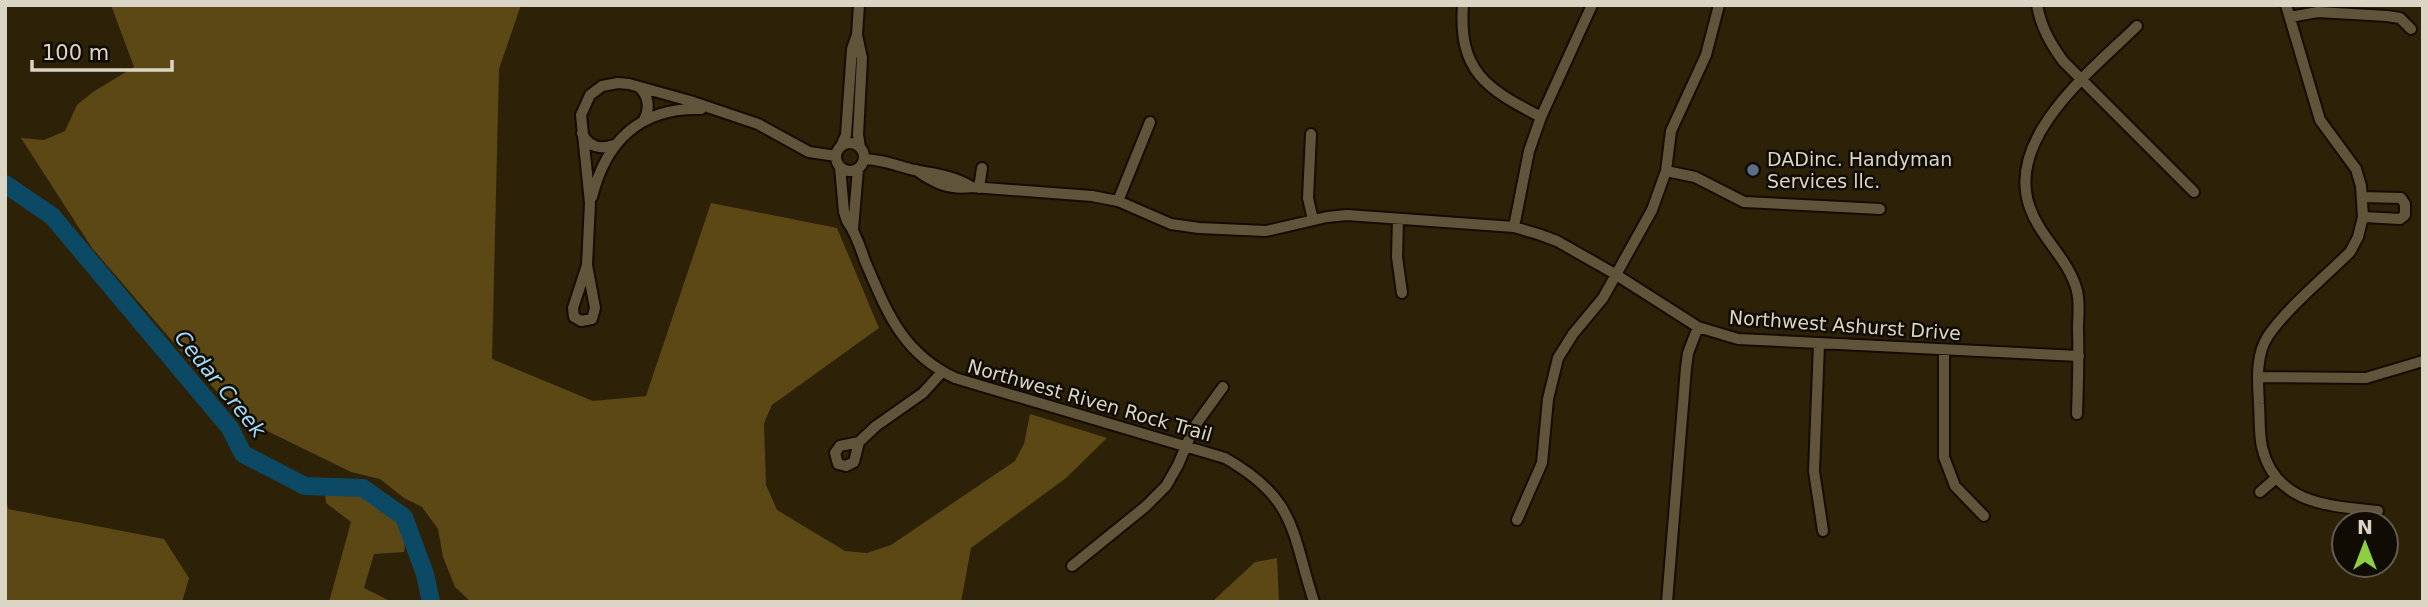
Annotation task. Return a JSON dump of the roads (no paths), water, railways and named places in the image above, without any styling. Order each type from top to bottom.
[{"type":"street","points":[[839,151],[846,135],[852,49],[857,35],[859,5]]},
{"type":"street","points":[[1463,5],[1465,48],[1478,73],[1487,85],[1507,99],[1541,117]]},
{"type":"street","points":[[1514,227],[1529,151],[1541,117],[1592,5]]},
{"type":"street","points":[[1517,520],[1542,463],[1548,400],[1558,358],[1573,334],[1603,298],[1653,210],[1666,171],[1671,131],[1706,55],[1720,5]]},
{"type":"street","points":[[2037,5],[2040,21],[2052,45],[2082,81],[2194,192]]},
{"type":"street","points":[[2286,5],[2320,120],[2356,169],[2363,197],[2362,218],[2358,237],[2350,252],[2267,337],[2261,352],[2258,377],[2261,443],[2275,480],[2299,495],[2330,506],[2359,509]]},
{"type":"street","points":[[2290,17],[2318,12],[2387,16],[2400,18],[2411,29]]},
{"type":"street","points":[[2077,414],[2077,291],[2068,271],[2030,209],[2025,179],[2031,150],[2042,128],[2063,99],[2137,26]]},
{"type":"street","points":[[857,35],[862,58],[858,135],[864,159]]},
{"type":"street","points":[[587,265],[590,203],[581,130],[583,107],[590,95],[610,83],[639,87],[758,124],[809,152],[839,151],[850,143],[860,147]]},
{"type":"street","points":[[639,87],[647,99],[648,111],[644,120]]},
{"type":"street","points":[[590,203],[598,174],[615,144],[627,132],[644,120],[676,110],[711,109]]},
{"type":"street","points":[[1118,201],[1150,122]]},
{"type":"street","points":[[581,130],[587,142],[597,147],[615,144]]},
{"type":"street","points":[[1311,134],[1308,198],[1313,220]]},
{"type":"street","name":"Northwest Riven Rock Trail","points":[[839,151],[844,212],[898,331],[918,355],[942,372],[970,383],[1226,458],[1248,471],[1284,508],[1295,531],[1314,602]]},
{"type":"street","name":"Northwest Riven Rock Trail","points":[[853,229],[858,169],[864,159]]},
{"type":"street","name":"Northwest Ashurst Drive","points":[[864,159],[893,162],[916,170],[935,183],[958,189],[976,187],[1092,196],[1118,201],[1144,214],[1185,227],[1266,231],[1346,215],[1514,227],[1557,241],[1699,327],[1738,339],[2078,356]]},
{"type":"street","points":[[840,167],[849,171],[858,169]]},
{"type":"street","points":[[976,187],[982,168]]},
{"type":"street","points":[[1666,171],[1695,177],[1744,202],[1880,209]]},
{"type":"street","points":[[2362,218],[2400,219],[2406,210],[2401,198],[2363,197]]},
{"type":"street","points":[[1398,219],[1397,257],[1402,293]]},
{"type":"street","points":[[1665,599],[1686,368],[1688,353],[1699,327]]},
{"type":"street","points":[[1819,344],[1814,471],[1823,531]]},
{"type":"street","points":[[1944,350],[1944,457],[1955,486],[1984,516]]},
{"type":"street","points":[[2258,377],[2366,378],[2423,361]]},
{"type":"street","points":[[859,442],[876,426],[923,393],[942,372]]},
{"type":"street","points":[[1072,566],[1158,494],[1172,476],[1194,427],[1223,387]]},
{"type":"street","points":[[2260,492],[2275,480]]},
{"type":"waterway","name":"Cedar Creek","points":[[5,184],[52,216],[230,428],[243,454],[305,486],[363,488],[404,517],[425,574],[431,602]]},
{"type":"place","name":"DADinc. Handyman Services llc.","points":[[1753,170]]}]
